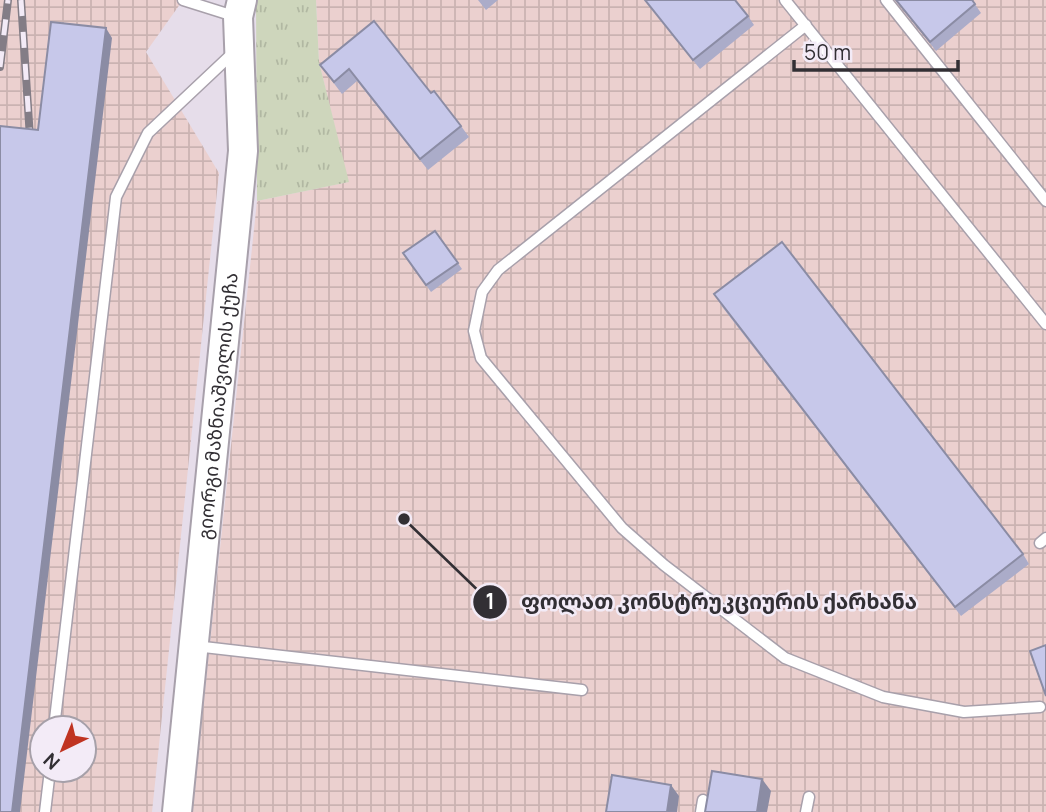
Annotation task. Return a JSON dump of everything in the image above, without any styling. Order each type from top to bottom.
[{"type":"street","name":"გიორგი მაზნიაშვილის ქუჩა","points":[[177,812],[243,151],[240,9]]},
{"type":"lane","points":[[183,0],[240,9]]},
{"type":"lane","points":[[785,0],[1046,324]]},
{"type":"lane","points":[[886,0],[1046,201]]},
{"type":"lane","points":[[806,25],[498,270],[482,292],[474,331],[481,358],[622,528],[664,565],[785,658],[883,697],[964,712],[1040,707]]},
{"type":"lane","points":[[56,714],[116,197],[148,133],[239,48]]},
{"type":"lane","points":[[194,646],[582,690]]},
{"type":"lane","points":[[45,812],[48,784]]},
{"type":"lane","points":[[806,812],[809,797]]},
{"type":"lane","points":[[701,812],[703,800]]},
{"type":"shaded area","points":[[0,0],[183,0],[146,52],[219,173],[152,812],[0,812]]},
{"type":"shaded area","points":[[316,0],[1046,0],[1046,812],[192,812],[257,201],[348,182],[319,62]]},
{"type":"green space","points":[[256,0],[316,0],[319,62],[349,182],[257,201]]},
{"type":"building","points":[[645,0],[735,0],[748,16],[693,60]]},
{"type":"building","points":[[896,0],[972,0],[975,4],[930,42]]},
{"type":"building","points":[[374,21],[461,126],[420,159],[349,69],[334,82],[320,65]]},
{"type":"building","points":[[51,22],[106,28],[12,812],[0,812],[0,126],[38,130]]},
{"type":"building","points":[[435,231],[458,263],[426,285],[403,253]]},
{"type":"building","points":[[782,242],[1023,554],[955,607],[714,294]]},
{"type":"building","points":[[1046,645],[1046,696],[1030,651]]},
{"type":"building","points":[[712,771],[762,779],[757,812],[705,812]]},
{"type":"building","points":[[612,775],[671,785],[667,812],[606,812]]},
{"type":"railway","points":[[0,67],[8,0]]},
{"type":"railway","points":[[21,0],[30,138]]},
{"type":"place","name":"ფოლათ კონსტრუკციურის ქარხანა","points":[[404,519]]}]
